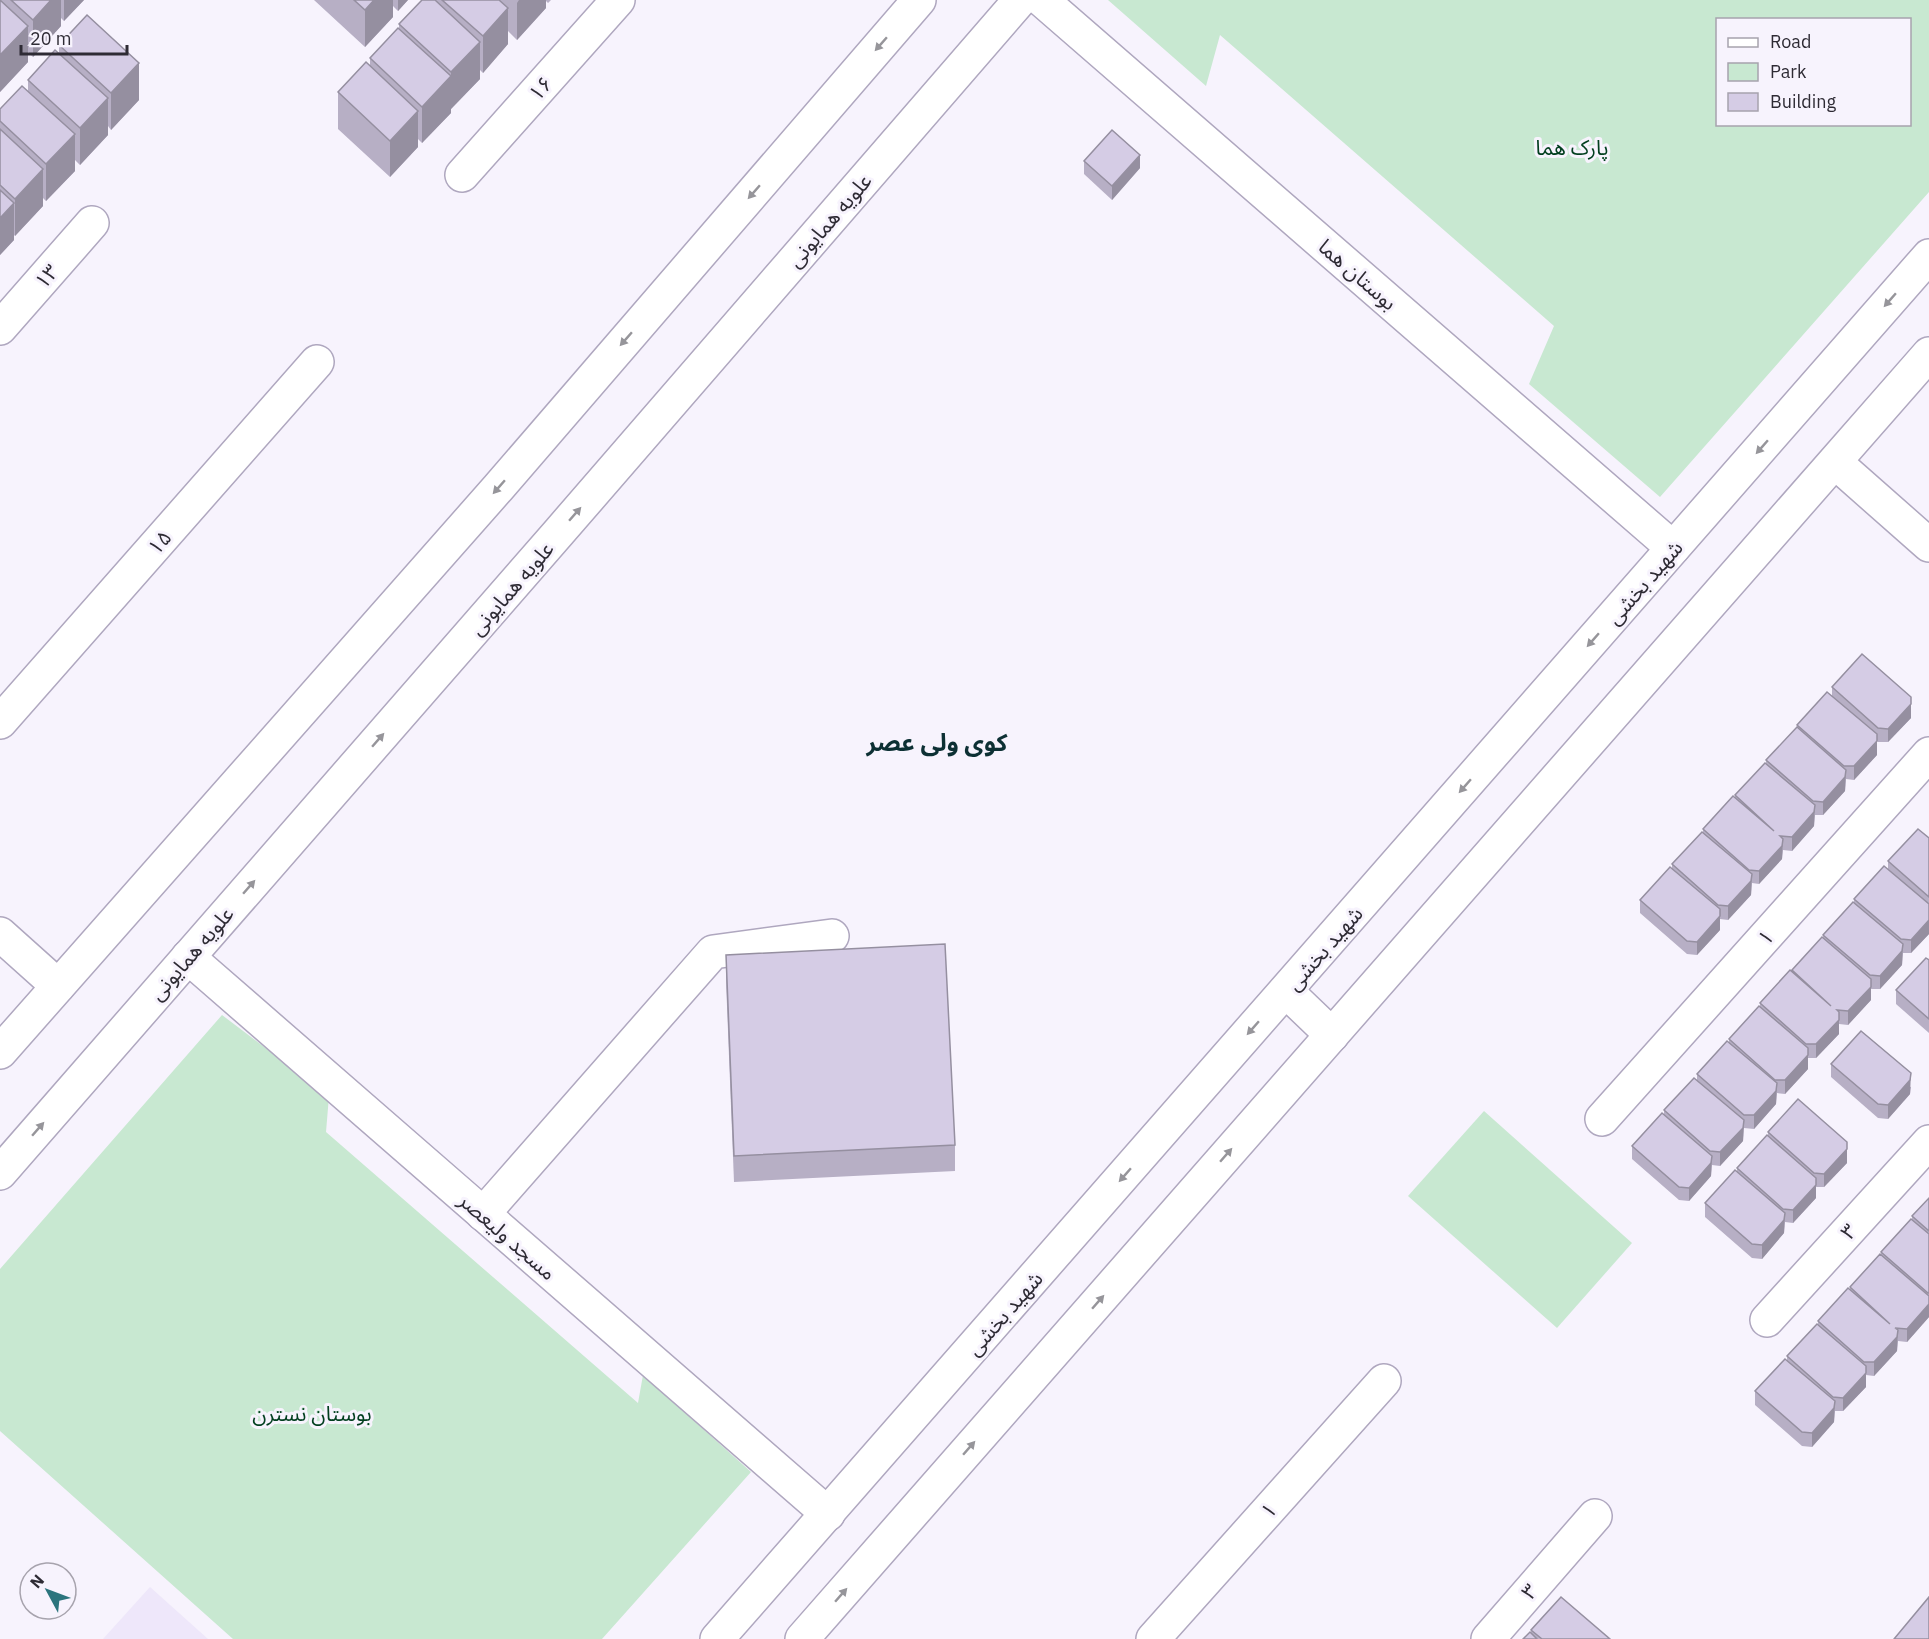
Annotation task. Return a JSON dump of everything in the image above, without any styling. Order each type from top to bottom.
[{"type":"street","name":"۱۶","points":[[462,175],[618,0]]},
{"type":"street","points":[[0,1052],[498,488],[919,0]]},
{"type":"street","name":"علویه همایونی","points":[[0,1173],[1020,0]]},
{"type":"street","name":"بوستان هما","points":[[1042,0],[1673,548]]},
{"type":"street","name":"۱۳","points":[[0,328],[92,223]]},
{"type":"street","name":"شهید بخشی","points":[[717,1639],[1929,256]]},
{"type":"street","points":[[802,1639],[1929,354]]},
{"type":"street","name":"۱۵","points":[[0,722],[317,362]]},
{"type":"street","points":[[1834,462],[1929,545]]},
{"type":"street","name":"۱","points":[[1602,1119],[1929,754]]},
{"type":"street","points":[[0,934],[58,986]]},
{"type":"street","points":[[483,1214],[713,952],[832,936]]},
{"type":"street","name":"مسجد ولیعصر","points":[[188,957],[828,1514]]},
{"type":"street","points":[[1286,990],[1332,1035]]},
{"type":"street","name":"۳","points":[[1767,1320],[1929,1142]]},
{"type":"street","name":"۱","points":[[1153,1639],[1384,1381]]},
{"type":"street","name":"۳","points":[[1488,1639],[1595,1516]]},
{"type":"shaded area","points":[[150,1587],[208,1639],[103,1639]]},
{"type":"green space","name":"پارک هما","points":[[1108,0],[1929,0],[1929,192],[1660,497],[1529,384],[1554,326],[1220,35],[1206,86]]},
{"type":"green space","name":"بوستان نسترن","points":[[222,1015],[329,1096],[326,1132],[638,1403],[643,1375],[751,1472],[602,1639],[233,1639],[0,1431],[0,1269]]},
{"type":"green space","points":[[1484,1111],[1632,1243],[1557,1328],[1408,1196]]},
{"type":"building","points":[[0,0],[28,26],[0,55]]},
{"type":"building","points":[[11,0],[51,0],[33,20]]},
{"type":"building","points":[[354,0],[374,0],[365,10]]},
{"type":"building","points":[[422,0],[435,0],[480,42],[451,72],[399,24]]},
{"type":"building","points":[[442,0],[499,0],[508,8],[483,36]]},
{"type":"building","points":[[87,15],[139,63],[111,93],[59,45]]},
{"type":"building","points":[[398,28],[451,76],[422,107],[370,58]]},
{"type":"building","points":[[55,50],[108,98],[80,128],[28,80]]},
{"type":"building","points":[[366,62],[418,111],[390,141],[338,92]]},
{"type":"building","points":[[22,86],[75,134],[46,164],[0,121],[0,109]]},
{"type":"building","points":[[0,129],[43,169],[15,199],[0,185]]},
{"type":"building","points":[[1112,130],[1140,155],[1112,186],[1084,161]]},
{"type":"building","points":[[0,190],[14,203],[0,218]]},
{"type":"building","points":[[1862,654],[1911,697],[1911,704],[1888,729],[1878,728],[1832,687]]},
{"type":"building","points":[[1827,692],[1877,734],[1877,741],[1854,766],[1844,766],[1797,725]]},
{"type":"building","points":[[1797,727],[1846,770],[1845,777],[1823,802],[1813,801],[1766,760]]},
{"type":"building","points":[[1765,763],[1815,805],[1814,812],[1792,837],[1780,836],[1783,839],[1782,846],[1759,871],[1749,870],[1703,829],[1733,796],[1774,831],[1735,795]]},
{"type":"building","points":[[1918,829],[1929,838],[1929,897],[1888,861]]},
{"type":"building","points":[[1702,832],[1752,874],[1751,881],[1728,906],[1718,905],[1672,864]]},
{"type":"building","points":[[1884,866],[1929,904],[1929,920],[1911,940],[1901,939],[1854,899]]},
{"type":"building","points":[[1670,867],[1720,909],[1720,916],[1697,942],[1687,941],[1640,900]]},
{"type":"building","points":[[1853,902],[1903,944],[1902,951],[1880,976],[1870,975],[1823,935]]},
{"type":"building","points":[[1822,937],[1871,979],[1871,987],[1848,1011],[1837,1010],[1839,1020],[1816,1044],[1806,1044],[1760,1003],[1790,970],[1831,1006],[1792,970]]},
{"type":"building","points":[[945,944],[955,1145],[734,1156],[726,955]]},
{"type":"building","points":[[1926,958],[1929,960],[1929,1019],[1896,990]]},
{"type":"building","points":[[1759,1006],[1808,1048],[1808,1055],[1785,1080],[1775,1080],[1729,1039]]},
{"type":"building","points":[[1861,1031],[1911,1073],[1910,1080],[1888,1105],[1878,1104],[1831,1064]]},
{"type":"building","points":[[1727,1041],[1777,1083],[1776,1091],[1754,1115],[1744,1115],[1697,1074]]},
{"type":"building","points":[[1694,1078],[1744,1120],[1743,1128],[1720,1152],[1710,1151],[1664,1110]]},
{"type":"building","points":[[1798,1099],[1847,1142],[1847,1149],[1824,1174],[1814,1173],[1768,1132]]},
{"type":"building","points":[[1662,1113],[1712,1156],[1711,1163],[1689,1188],[1679,1187],[1632,1146]]},
{"type":"building","points":[[1767,1135],[1816,1178],[1816,1185],[1793,1210],[1783,1209],[1737,1168]]},
{"type":"building","points":[[1735,1170],[1785,1213],[1784,1220],[1762,1245],[1752,1244],[1705,1203]]},
{"type":"building","points":[[1929,1198],[1929,1231],[1912,1216]]},
{"type":"building","points":[[1911,1219],[1929,1234],[1929,1293],[1881,1252]]},
{"type":"building","points":[[1880,1254],[1929,1296],[1929,1304],[1907,1329],[1895,1328],[1898,1330],[1897,1337],[1874,1362],[1864,1362],[1818,1321],[1848,1288],[1890,1324],[1850,1287]]},
{"type":"building","points":[[1817,1324],[1866,1366],[1866,1373],[1843,1398],[1833,1397],[1787,1356]]},
{"type":"building","points":[[1785,1359],[1835,1401],[1834,1408],[1812,1433],[1802,1432],[1755,1391]]},
{"type":"building","points":[[1561,1597],[1610,1639],[1542,1639],[1531,1630]]},
{"type":"building","points":[[1929,1597],[1929,1639],[1894,1639]]},
{"type":"building","points":[[1530,1632],[1537,1639],[1523,1639]]},
{"type":"district","name":"کوی ولی عصر","points":[[937,742]]}]
